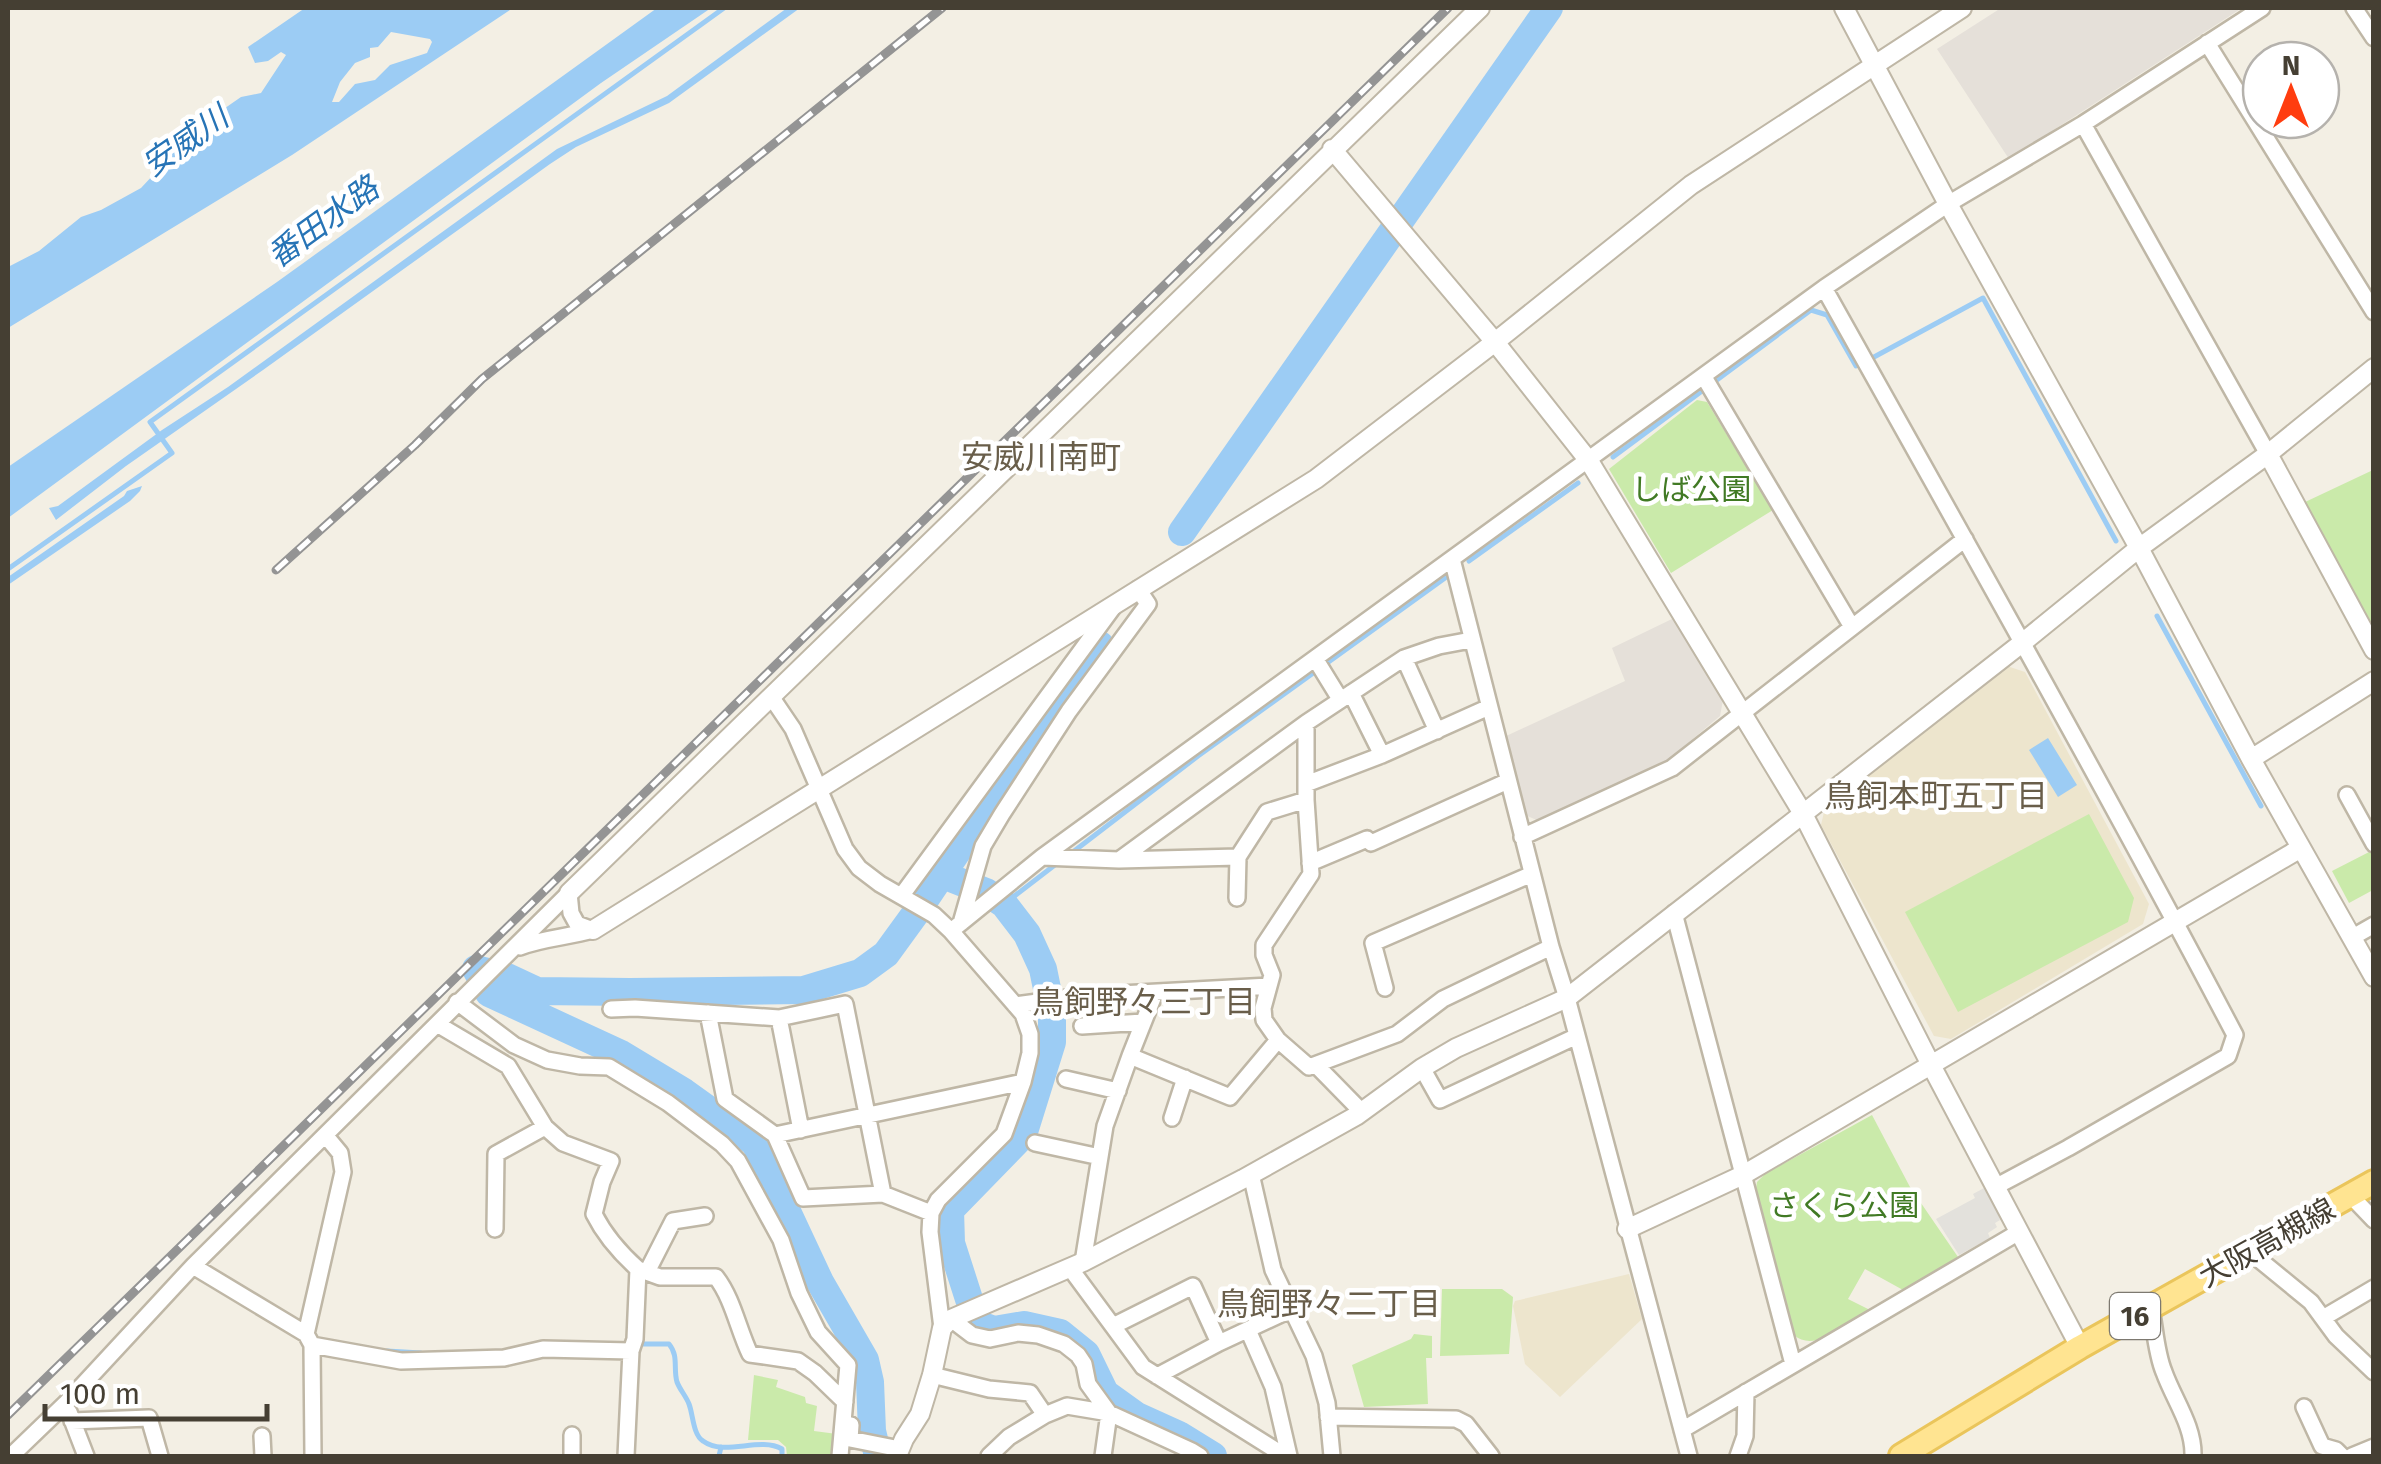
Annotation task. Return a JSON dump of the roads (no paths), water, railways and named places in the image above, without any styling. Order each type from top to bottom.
[{"type":"main road","name":"大阪高槻線","points":[[1901,1456],[2080,1347],[2374,1182]]},
{"type":"street","points":[[10,1456],[66,1404],[194,1266],[457,1002],[1480,8]]},
{"type":"street","points":[[1844,8],[2251,759],[2374,977]]},
{"type":"street","points":[[509,953],[535,941],[593,930],[1316,479],[1496,342],[1691,185],[1962,8]]},
{"type":"street","points":[[956,927],[1009,883],[1056,858],[1452,559],[1824,288],[1948,204],[2083,124],[2262,8]]},
{"type":"street","points":[[2354,8],[2374,38]]},
{"type":"street","points":[[2207,43],[2374,312]]},
{"type":"street","points":[[2083,124],[2374,650]]},
{"type":"street","points":[[1332,150],[1496,342],[1588,461],[1802,812],[2080,1347]]},
{"type":"street","points":[[1824,288],[2235,1035],[2228,1056],[1995,1187]]},
{"type":"street","points":[[951,1320],[1077,1264],[1251,1174],[1362,1112],[1456,1048],[1566,998],[2374,368]]},
{"type":"street","points":[[1704,376],[1852,627]]},
{"type":"street","points":[[1522,838],[1672,768],[1965,539]]},
{"type":"street","points":[[1452,559],[1522,838],[1689,1456]]},
{"type":"street","points":[[956,927],[980,854],[1002,814],[1069,711],[1148,604],[1138,589]]},
{"type":"street","points":[[906,898],[1116,603]]},
{"type":"street","points":[[1119,860],[1306,723],[1404,658],[1471,640]]},
{"type":"street","points":[[1404,658],[1437,730]]},
{"type":"street","points":[[1316,660],[1345,696],[1382,755]]},
{"type":"street","points":[[2251,759],[2374,682]]},
{"type":"street","points":[[437,1024],[508,1066],[545,1127],[563,1143],[611,1161],[594,1214],[618,1252],[642,1270],[660,1277],[716,1277],[726,1289],[750,1354],[798,1361],[854,1398],[850,1439],[899,1453],[920,1414],[951,1320],[930,1232],[931,1213],[938,1200],[1004,1134],[1023,1082],[1030,1034],[1023,1014],[956,927],[880,884],[852,859],[792,728],[772,698]]},
{"type":"street","points":[[1237,898],[1238,857],[1266,812],[1489,707]]},
{"type":"street","points":[[1306,723],[1311,874],[1264,945],[1272,975],[1263,1008],[1264,1020],[1278,1040],[1310,1067],[1397,1034],[1443,998],[1551,946]]},
{"type":"street","points":[[1310,863],[1367,839],[1371,844],[1508,781]]},
{"type":"street","points":[[2347,795],[2374,844]]},
{"type":"street","points":[[2356,812],[2374,802]]},
{"type":"street","points":[[1627,1229],[1743,1175],[2301,848]]},
{"type":"street","points":[[1056,858],[1238,857]]},
{"type":"street","points":[[1384,988],[1373,942],[1532,874]]},
{"type":"street","points":[[569,893],[577,924],[593,930]]},
{"type":"street","points":[[1674,913],[1793,1364]]},
{"type":"street","points":[[2352,937],[2374,925]]},
{"type":"street","points":[[1015,1004],[1083,996],[1269,986]]},
{"type":"street","points":[[1155,993],[1105,1126],[1077,1264],[1113,1326],[1143,1367],[1287,1456]]},
{"type":"street","points":[[457,1002],[514,1046],[530,1053],[547,1060],[609,1067],[668,1103],[738,1161],[780,1240],[818,1332],[848,1365],[840,1456]]},
{"type":"street","points":[[610,1009],[779,1018],[845,1004],[883,1194]]},
{"type":"street","points":[[708,1013],[725,1099],[775,1135],[803,1198],[883,1194],[931,1213]]},
{"type":"street","points":[[779,1018],[801,1130]]},
{"type":"street","points":[[1082,1026],[1144,1022]]},
{"type":"street","points":[[1422,1068],[1440,1100],[1577,1036]]},
{"type":"street","points":[[1130,1056],[1230,1096],[1278,1040]]},
{"type":"street","points":[[1316,1064],[1362,1112]]},
{"type":"street","points":[[1172,1118],[1185,1078]]},
{"type":"street","points":[[1066,1080],[1118,1091]]},
{"type":"street","points":[[775,1135],[1023,1082]]},
{"type":"street","points":[[494,1229],[496,1154],[545,1127]]},
{"type":"street","points":[[313,1456],[309,1339],[343,1172],[340,1152],[325,1136]]},
{"type":"street","points":[[1035,1143],[1100,1157]]},
{"type":"street","points":[[1251,1174],[1273,1270],[1314,1356],[1327,1403],[1332,1456]]},
{"type":"street","points":[[2351,1196],[2374,1220]]},
{"type":"street","points":[[626,1456],[642,1270],[672,1221],[706,1216]]},
{"type":"street","points":[[1682,1430],[2019,1232]]},
{"type":"street","points":[[2250,1252],[2311,1302],[2336,1336],[2374,1372]]},
{"type":"street","points":[[194,1266],[309,1339],[402,1360],[504,1358],[543,1349],[633,1346]]},
{"type":"street","points":[[1113,1326],[1193,1286],[1219,1343]]},
{"type":"street","points":[[2323,1318],[2374,1288]]},
{"type":"street","points":[[2151,1308],[2162,1369],[2187,1422],[2195,1456]]},
{"type":"street","points":[[1157,1376],[1292,1309]]},
{"type":"street","points":[[951,1320],[972,1335],[990,1339],[1018,1333],[1064,1344],[1078,1355],[1088,1384],[1110,1413]]},
{"type":"street","points":[[1248,1330],[1273,1387],[1287,1456]]},
{"type":"street","points":[[932,1376],[1030,1393],[1045,1415]]},
{"type":"street","points":[[1738,1456],[1745,1436],[1746,1392]]},
{"type":"street","points":[[66,1404],[86,1456]]},
{"type":"street","points":[[989,1456],[1010,1437],[1068,1406],[1110,1413],[1200,1456]]},
{"type":"street","points":[[2304,1407],[2318,1451],[2336,1450],[2342,1456]]},
{"type":"street","points":[[1103,1456],[1110,1413]]},
{"type":"street","points":[[1328,1417],[1456,1419],[1466,1424],[1491,1456]]},
{"type":"street","points":[[72,1421],[149,1418],[160,1456]]},
{"type":"street","points":[[572,1435],[572,1456]]},
{"type":"street","points":[[262,1436],[262,1456]]},
{"type":"street","points":[[2352,1456],[2374,1447]]},
{"type":"water","name":"安威川","points":[[305,8],[513,8],[292,155],[8,328],[8,267],[39,251],[81,217],[141,188],[177,139],[199,123],[200,115],[215,115],[241,97],[261,93],[286,55],[281,52],[268,61],[255,63],[248,47]],"holes":[[[391,32],[430,39],[427,53],[390,65],[375,80],[355,84],[339,102],[332,102],[340,82],[355,63],[370,57],[370,48],[378,47]]]},
{"type":"water","points":[[657,8],[711,8],[601,83],[8,518],[8,467],[277,282]]},
{"type":"water","points":[[787,8],[800,8],[669,103],[576,147],[550,164],[56,520],[49,508],[58,506],[228,387],[557,149],[667,96]]},
{"type":"water","points":[[142,486],[130,501],[8,585],[8,577],[127,491]]},
{"type":"water","points":[[2048,738],[2077,785],[2058,797],[2029,750]]},
{"type":"waterway","points":[[8,569],[172,453],[150,422],[724,8]]},
{"type":"waterway","points":[[1182,532],[1549,8]]},
{"type":"waterway","points":[[1874,357],[1983,298],[2116,541]]},
{"type":"waterway","points":[[1613,457],[1811,310],[1827,315],[1856,366],[1859,365]]},
{"type":"waterway","points":[[1469,561],[1578,483]]},
{"type":"waterway","points":[[1069,855],[1198,756],[1445,578]]},
{"type":"waterway","points":[[2157,616],[2261,806]]},
{"type":"waterway","points":[[476,969],[537,991],[630,992],[804,990],[860,973],[886,954],[1100,645]]},
{"type":"waterway","points":[[1004,904],[1060,861]]},
{"type":"waterway","points":[[943,875],[986,892],[1004,904],[1027,934],[1043,969],[1052,1013],[1052,1042],[1023,1135],[950,1210],[951,1243],[977,1324],[994,1330],[1024,1325],[1060,1333],[1086,1354],[1105,1393],[1137,1416],[1213,1456]]},
{"type":"waterway","points":[[476,969],[489,993],[621,1054],[684,1092],[755,1143],[820,1282],[865,1360],[878,1456]]},
{"type":"waterway","points":[[636,1344],[669,1344],[674,1353],[677,1382],[703,1441],[721,1447],[773,1446],[782,1449],[782,1456]]},
{"type":"waterway","points":[[387,1351],[421,1353]]},
{"type":"waterway","points":[[719,1456],[721,1447]]},
{"type":"railway","points":[[276,570],[482,379],[942,8]]},
{"type":"railway","points":[[8,1415],[1448,8]]},
{"type":"district","name":"安威川南町","points":[[1041,457]]},
{"type":"district","name":"鳥飼本町五丁目","points":[[1936,796]]},
{"type":"district","name":"鳥飼野々三丁目","points":[[1144,1002]]},
{"type":"district","name":"鳥飼野々二丁目","points":[[1329,1304]]},
{"type":"water label","name":"番田水路","points":[[323,222]]},
{"type":"park label","name":"しば公園","points":[[1691,490]]},
{"type":"park label","name":"さくら公園","points":[[1844,1206]]}]
